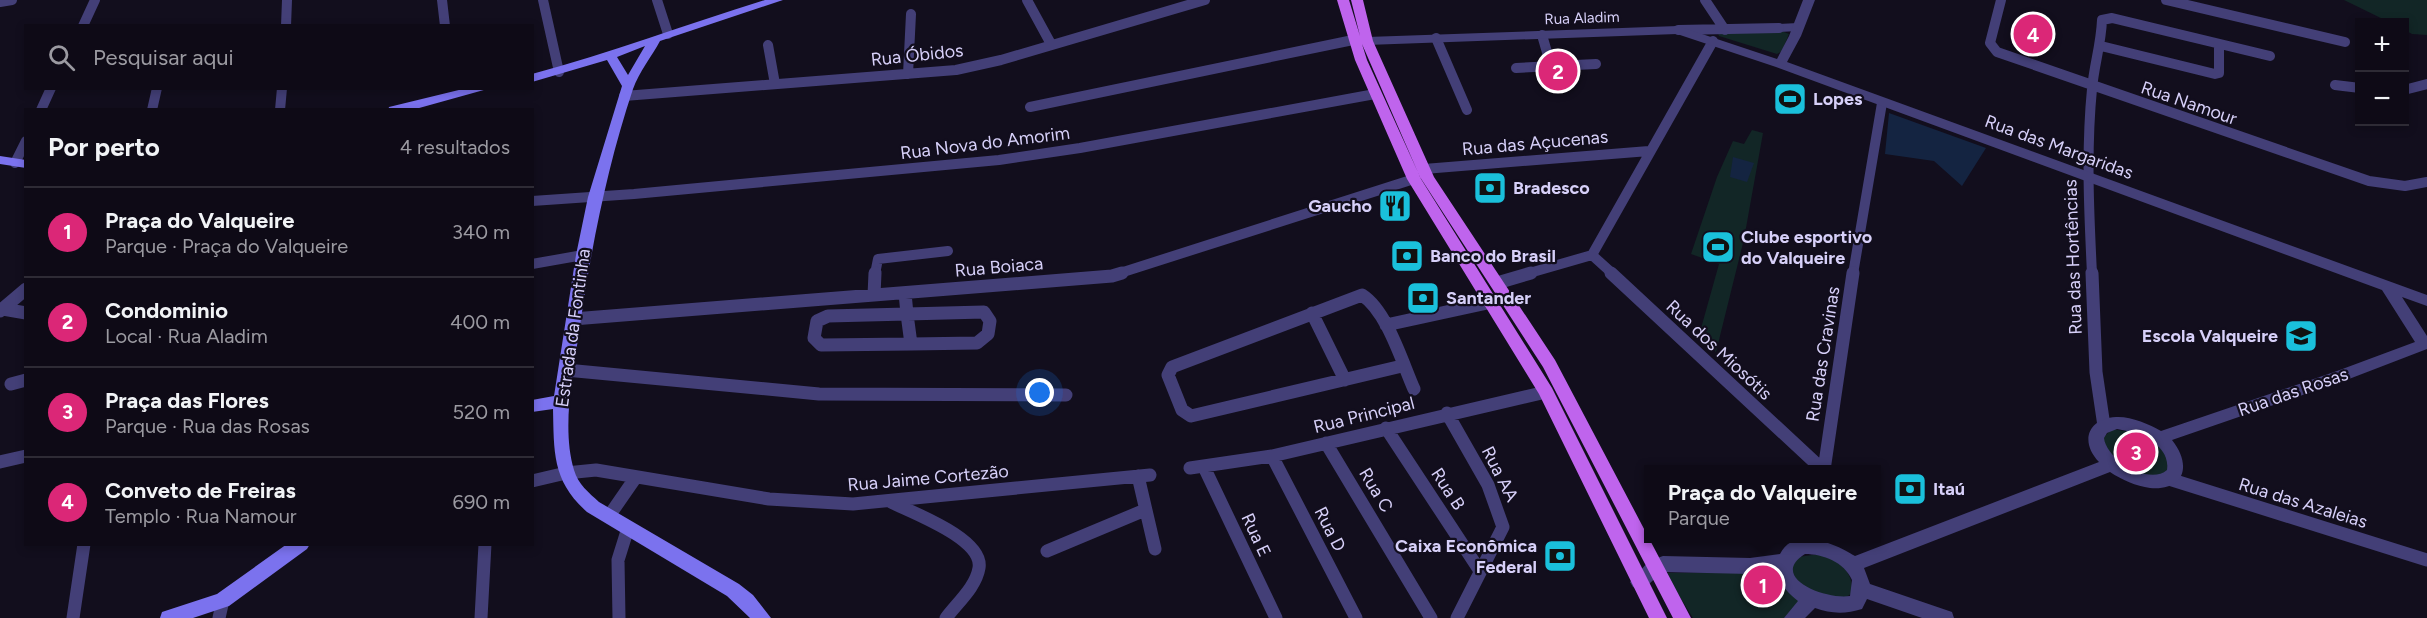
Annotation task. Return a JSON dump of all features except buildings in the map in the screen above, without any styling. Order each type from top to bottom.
[{"type":"main road","points":[[534,78],[559,72],[668,34],[777,0]]},
{"type":"main road","points":[[1343,0],[1419,174],[1444,204],[1550,364],[1682,618]]},
{"type":"main road","points":[[1357,0],[1360,40],[1375,94],[1492,302],[1546,392],[1658,618]]},
{"type":"main road","name":"Estrada da Fontinha","points":[[656,38],[626,91],[595,197],[583,255],[561,402],[562,453],[566,472],[578,494],[593,507],[733,590],[747,601],[762,618]]},
{"type":"main road","points":[[610,55],[626,91]]},
{"type":"main road","points":[[413,107],[454,92],[470,90]]},
{"type":"main road","points":[[0,160],[20,163]]},
{"type":"main road","points":[[534,406],[561,402]]},
{"type":"main road","points":[[169,618],[224,600],[298,546]]},
{"type":"street","points":[[0,2],[12,0]]},
{"type":"street","points":[[84,24],[95,0]]},
{"type":"street","points":[[286,24],[287,0]]},
{"type":"street","points":[[442,0],[445,24]]},
{"type":"street","points":[[543,0],[559,72]]},
{"type":"street","points":[[657,0],[668,34]]},
{"type":"street","points":[[1027,0],[1051,44]]},
{"type":"street","name":"Rua Óbidos","points":[[626,91],[775,84],[908,74],[979,65],[1205,0]]},
{"type":"street","points":[[1706,0],[1725,30]]},
{"type":"street","points":[[1780,64],[1809,0]]},
{"type":"street","name":"Rua Namour","points":[[2001,0],[1990,43],[2005,56],[2369,181],[2405,186],[2427,182]]},
{"type":"street","points":[[2166,0],[2345,42]]},
{"type":"street","points":[[908,74],[910,14]]},
{"type":"street","name":"Rua das Hortências","points":[[2104,426],[2096,372],[2088,177],[2092,87],[2101,46],[2102,20],[2107,18],[2219,45]]},
{"type":"street","name":"Rua Aladim","points":[[1360,40],[1798,27]]},
{"type":"street","name":"Rua das Margaridas","points":[[1678,30],[1780,64],[2427,301]]},
{"type":"street","points":[[1542,35],[1551,66]]},
{"type":"street","points":[[1436,38],[1467,110]]},
{"type":"street","points":[[1030,107],[1360,40]]},
{"type":"street","points":[[1497,283],[1592,255],[1649,150],[1713,42]]},
{"type":"street","points":[[768,45],[775,84]]},
{"type":"street","points":[[2101,46],[2215,74],[2219,73],[2219,45],[2270,56]]},
{"type":"street","points":[[1516,68],[1596,64]]},
{"type":"street","points":[[2409,89],[2427,84]]},
{"type":"street","points":[[2335,85],[2355,87]]},
{"type":"street","points":[[42,108],[50,90]]},
{"type":"street","points":[[152,108],[157,90]]},
{"type":"street","points":[[280,108],[282,90]]},
{"type":"street","name":"Rua Nova do Amorim","points":[[534,201],[1034,156],[1375,94]]},
{"type":"street","name":"Rua das Cravinas","points":[[1824,465],[1882,103]]},
{"type":"street","points":[[20,163],[24,148]]},
{"type":"street","name":"Rua das Açucenas","points":[[1419,174],[1649,150]]},
{"type":"street","name":"Rua Boiaca","points":[[573,319],[1094,278],[1126,273],[1419,174]]},
{"type":"street","points":[[874,295],[878,259],[948,251]]},
{"type":"street","points":[[534,264],[583,255]]},
{"type":"street","name":"Rua dos Miosótis","points":[[1592,255],[1818,465]]},
{"type":"street","points":[[2386,285],[2426,344]]},
{"type":"street","points":[[1,310],[24,291]]},
{"type":"street","points":[[905,292],[911,344]]},
{"type":"street","points":[[1402,366],[1195,416],[1188,416],[1182,410],[1168,371],[1357,295],[1365,295],[1386,326],[1414,389]]},
{"type":"street","points":[[1386,326],[1492,302]]},
{"type":"street","points":[[1,310],[24,313]]},
{"type":"street","points":[[984,312],[990,321],[988,334],[977,343],[821,345],[814,338],[817,321],[828,316],[906,313],[984,312]]},
{"type":"street","points":[[1311,313],[1345,380]]},
{"type":"street","name":"Rua das Rosas","points":[[2159,438],[2426,344]]},
{"type":"street","points":[[566,370],[819,394],[1066,395]]},
{"type":"street","points":[[11,384],[24,381]]},
{"type":"street","name":"Rua Principal","points":[[1197,467],[1272,456],[1447,413],[1546,392]]},
{"type":"street","name":"Rua AA","points":[[1447,413],[1480,472],[1502,517],[1503,526],[1457,618]]},
{"type":"street","points":[[2116,423],[2130,424],[2159,438],[2169,447],[2178,466],[2175,474],[2169,480],[2156,482],[2140,481],[2110,465],[2096,446],[2095,438],[2104,426],[2116,423]]},
{"type":"street","name":"Rua B","points":[[1386,428],[1480,571]]},
{"type":"street","name":"Rua C","points":[[1326,443],[1431,618]]},
{"type":"street","points":[[0,462],[24,456]]},
{"type":"street","name":"Rua D","points":[[1272,456],[1356,618]]},
{"type":"street","points":[[1852,565],[2110,465]]},
{"type":"street","name":"Rua E","points":[[1197,467],[1276,618]]},
{"type":"street","name":"Rua Jaime Cortezão","points":[[534,480],[566,472],[596,470],[770,499],[853,504],[1144,476],[1145,510]]},
{"type":"street","points":[[609,516],[636,477]]},
{"type":"street","name":"Rua das Azaleias","points":[[2169,480],[2427,560]]},
{"type":"street","points":[[891,502],[960,539],[973,548],[979,559],[975,580],[946,618]]},
{"type":"street","points":[[1047,551],[1145,510],[1155,549]]},
{"type":"street","points":[[619,618],[618,560],[628,528]]},
{"type":"street","points":[[1821,543],[1852,565],[1858,573],[1862,589],[1856,603],[1840,610],[1819,608],[1808,603],[1790,588],[1785,579],[1784,561],[1793,550],[1802,546],[1821,543]]},
{"type":"street","points":[[73,618],[84,546]]},
{"type":"street","points":[[481,618],[486,546]]},
{"type":"street","points":[[1640,582],[1655,566],[1749,566],[1784,561]]},
{"type":"street","points":[[1862,589],[1945,618]]},
{"type":"street","points":[[219,618],[224,600]]},
{"type":"street","points":[[1793,618],[1808,603]]},
{"type":"green space","points":[[2344,0],[2427,0],[2427,35],[2409,32],[2409,18],[2381,18]]},
{"type":"green space","points":[[1784,32],[1789,34],[1782,51],[1777,54],[1719,36],[1718,33]]},
{"type":"green space","name":"Clube esportivo do Valqueire","points":[[1752,130],[1763,133],[1744,239],[1716,352],[1698,339],[1719,264],[1691,254],[1717,177],[1733,141],[1744,144]]},
{"type":"green space","points":[[2112,429],[2142,434],[2172,455],[2171,476],[2133,475],[2100,450],[2104,437]]},
{"type":"green space","points":[[1820,554],[1844,568],[1851,579],[1852,593],[1845,598],[1815,600],[1787,618],[1693,618],[1665,573],[1765,572],[1798,557]]},
{"type":"water","points":[[1889,113],[1986,148],[1962,186],[1934,161],[1885,154]]},
{"type":"water","points":[[1733,157],[1754,163],[1747,182],[1730,177]]},
{"type":"place","name":"Conveto de Freiras","points":[[2033,34]]},
{"type":"place","name":"Condominio","points":[[1558,71]]},
{"type":"place","name":"Lopes","points":[[1790,99]]},
{"type":"place","name":"Bradesco","points":[[1490,188]]},
{"type":"place","name":"Gaucho","points":[[1395,206]]},
{"type":"place","name":"Clube esportivo do Valqueire","points":[[1718,247]]},
{"type":"place","name":"Banco do Brasil","points":[[1407,256]]},
{"type":"place","name":"Santander","points":[[1423,298]]},
{"type":"place","name":"Escola Valqueire","points":[[2301,336]]},
{"type":"place","name":"Praça das Flores","points":[[2136,452]]},
{"type":"place","name":"Itaú","points":[[1910,489]]},
{"type":"place","name":"Caixa Econômica Federal","points":[[1560,556]]},
{"type":"place","name":"Praça do Valqueire","points":[[1763,585]]}]
